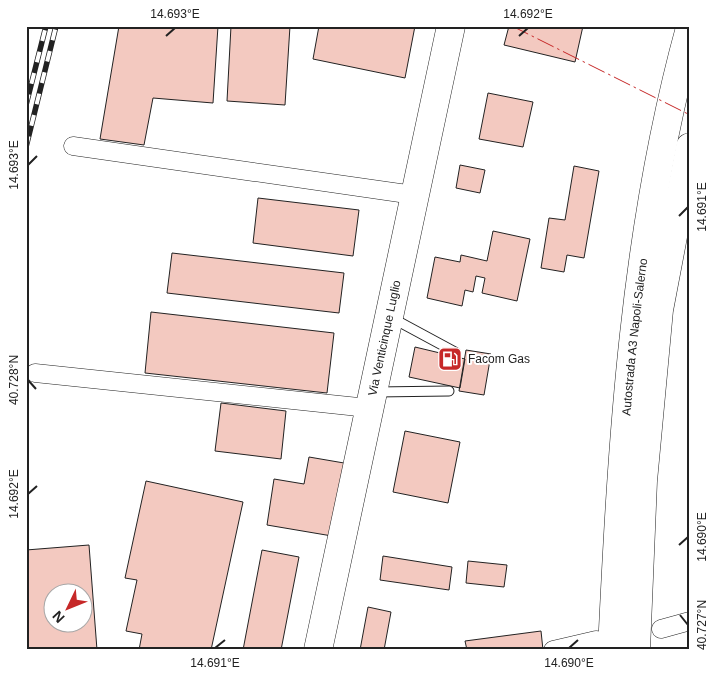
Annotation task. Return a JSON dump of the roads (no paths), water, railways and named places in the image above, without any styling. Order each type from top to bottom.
[{"type":"main road","name":"Via Venticinque Luglio","points":[[318,650],[369,400],[451,26]]},
{"type":"main road","name":"Autostrada A3 Napoli-Salerno","points":[[604,645],[638,294],[660,150],[690,28]]},
{"type":"main road","name":"Autostrada A3 Napoli-Salerno","points":[[636,650],[643,481],[659,310],[690,147]]},
{"type":"street","points":[[73,146],[414,195]]},
{"type":"street","points":[[35,373],[369,400]]},
{"type":"street","points":[[661,629],[690,621]]},
{"type":"street","points":[[553,650],[604,645]]},
{"type":"lane","points":[[388,315],[408,328],[455,352]]},
{"type":"lane","points":[[369,400],[448,391]]},
{"type":"railway","points":[[26,105],[46,26]]},
{"type":"railway","points":[[26,147],[56,26]]},
{"type":"place","name":"Facom Gas","points":[[450,359]]}]
